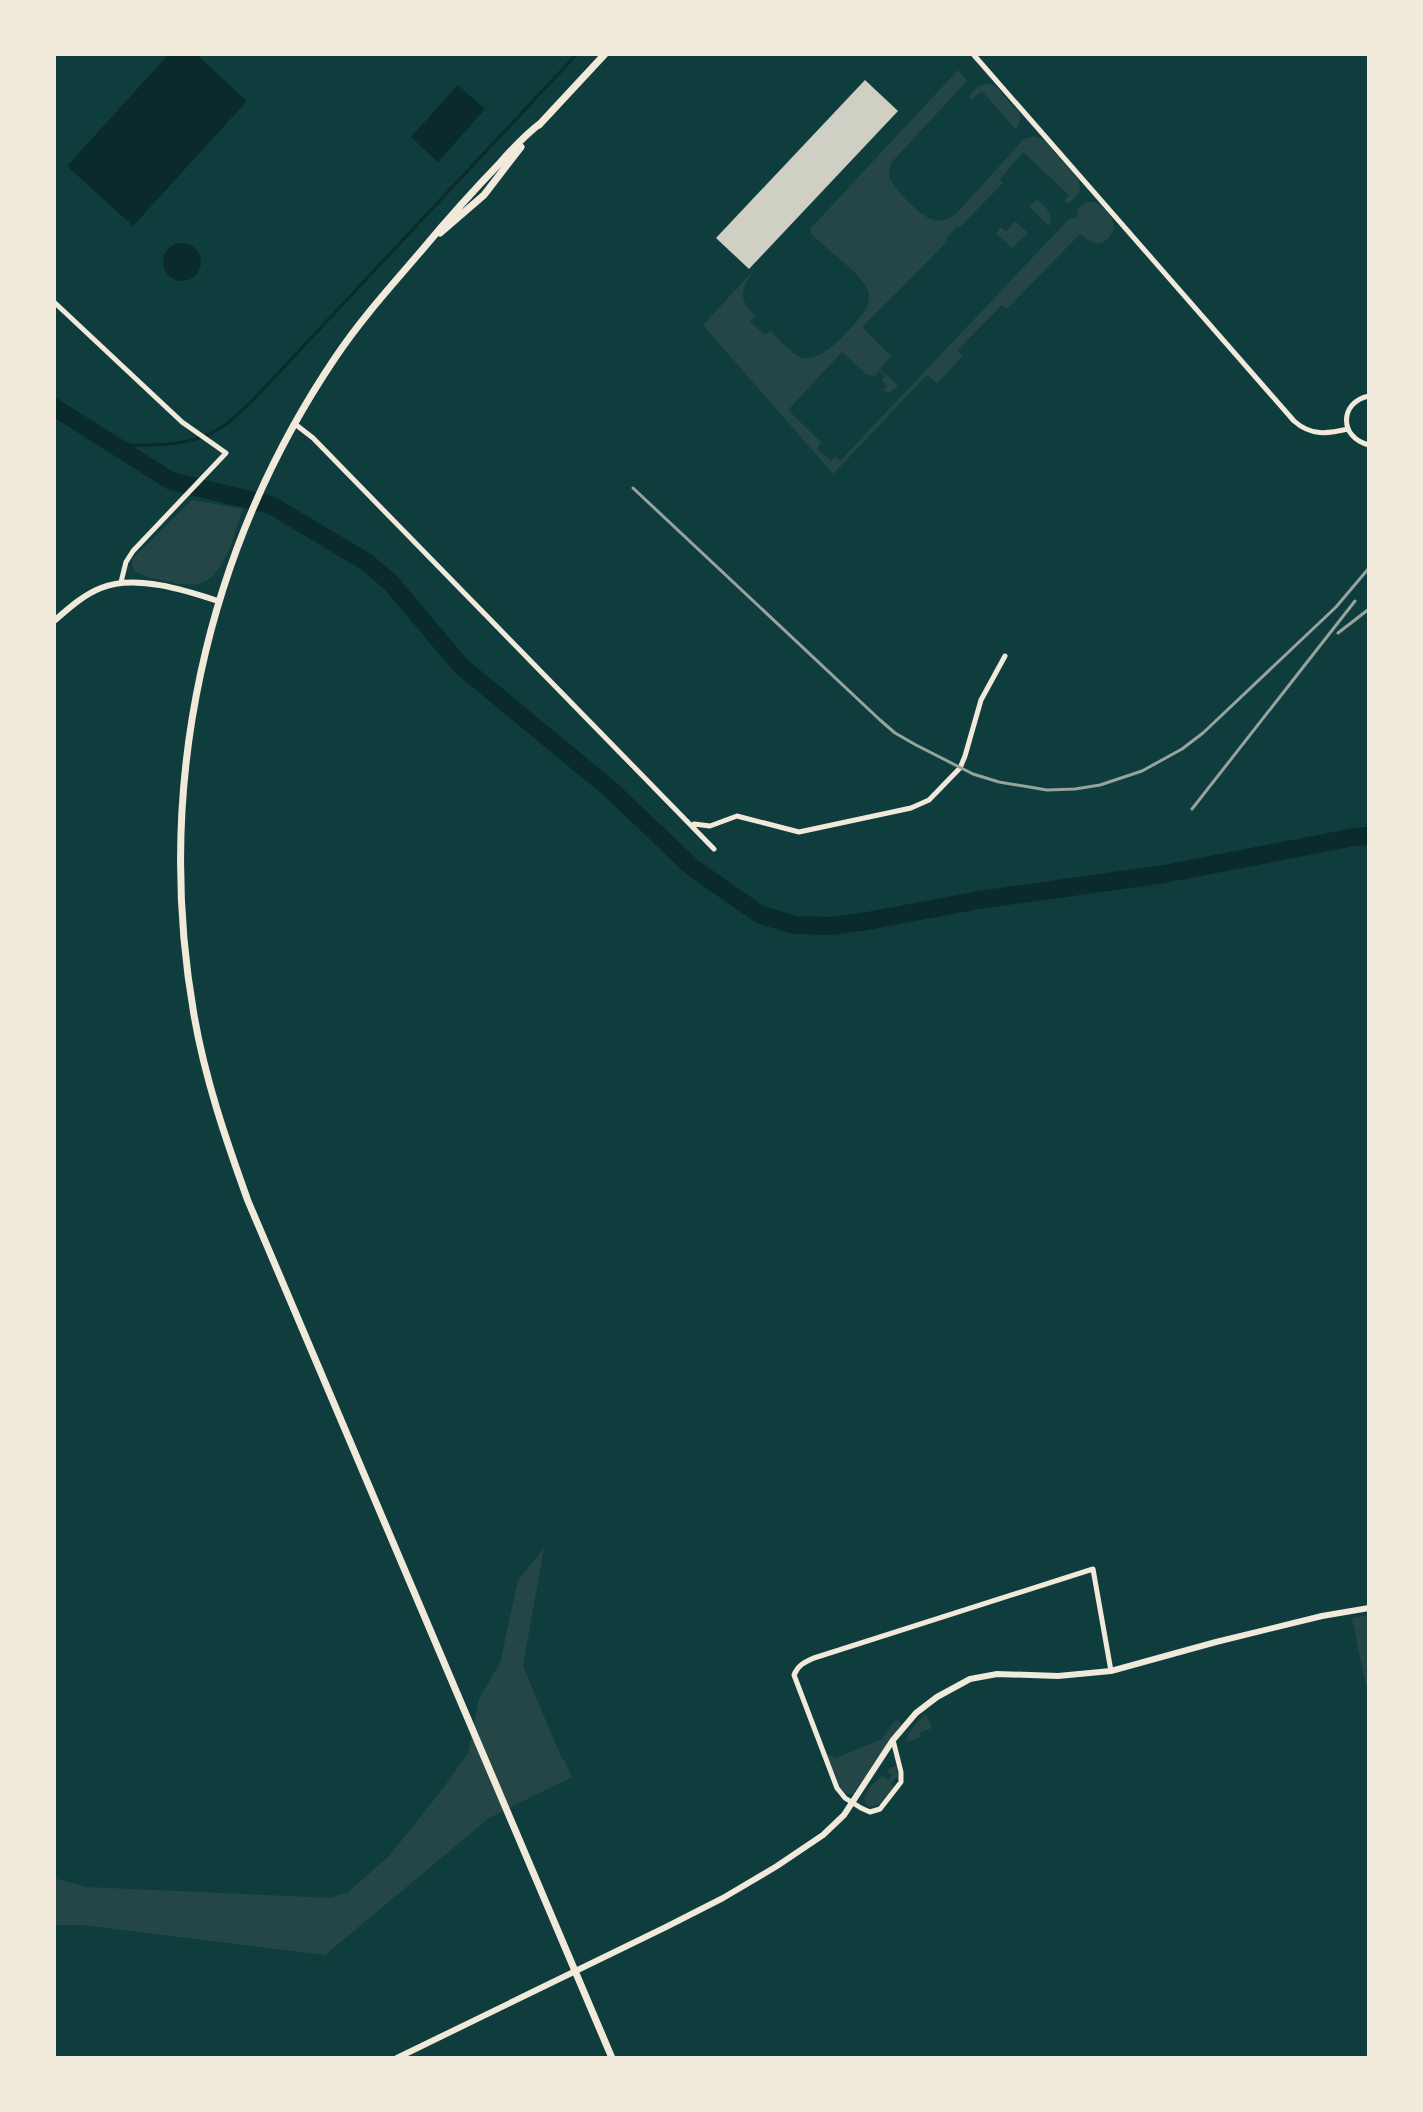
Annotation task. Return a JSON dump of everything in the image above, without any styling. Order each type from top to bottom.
[{"type":"main road","points":[[605,54],[476,188],[384,293],[320,380],[263,484],[218,601],[204,654],[191,720],[181,821],[180,881],[195,1019],[224,1133],[248,1201],[612,2058]]},
{"type":"street","points":[[973,54],[1294,421],[1318,433],[1348,429]]},
{"type":"street","points":[[54,302],[182,422],[226,453],[130,556],[121,582]]},
{"type":"street","points":[[1369,396],[1359,399],[1350,408],[1346,420],[1354,439],[1369,445]]},
{"type":"street","points":[[295,423],[714,849]]},
{"type":"street","points":[[54,621],[89,594],[121,582],[148,584],[218,601]]},
{"type":"street","points":[[689,822],[708,826],[737,816],[799,832],[924,804],[960,768],[981,700],[1005,656]]},
{"type":"street","points":[[893,1740],[901,1772],[899,1785],[886,1803],[877,1810],[867,1811],[852,1803],[837,1788],[794,1675],[801,1664],[1093,1569],[1111,1671]]},
{"type":"street","points":[[397,2058],[723,1898],[777,1866],[844,1815],[910,1719],[937,1697],[970,1679],[997,1674],[1058,1676],[1111,1671],[1322,1616],[1369,1608]]},
{"type":"shaded area","points":[[169,54],[196,54],[247,101],[133,226],[67,166]]},
{"type":"shaded area","points":[[958,70],[967,81],[891,163],[891,181],[907,200],[934,220],[956,214],[1024,139],[1035,136],[1044,140],[1079,180],[1080,192],[1065,203],[1069,195],[1023,152],[1000,179],[1003,183],[862,327],[891,356],[880,369],[898,386],[889,393],[883,390],[887,386],[882,380],[885,376],[879,371],[875,376],[866,374],[842,352],[788,410],[820,441],[817,449],[831,461],[835,456],[840,461],[1070,218],[1074,219],[1081,206],[1088,202],[1098,204],[1111,217],[1114,230],[1098,244],[1080,234],[1007,309],[1002,305],[957,351],[963,356],[937,383],[927,375],[833,474],[703,325],[752,272],[743,295],[755,315],[750,322],[765,335],[770,331],[794,354],[807,358],[826,351],[845,334],[866,309],[868,290],[852,270],[812,235],[810,229]]},
{"type":"shaded area","points":[[988,83],[995,86],[1020,114],[1016,130],[982,91],[970,99],[976,88]]},
{"type":"shaded area","points":[[458,85],[485,109],[438,162],[411,137]]},
{"type":"shaded area","points":[[1037,199],[1050,214],[1049,226],[1029,207]]},
{"type":"shaded area","points":[[1015,221],[1028,233],[1012,248],[996,233],[1001,227],[1006,232]]},
{"type":"shaded area","points":[[182,243],[196,248],[201,262],[196,276],[182,281],[168,276],[163,262],[168,248]]},
{"type":"shaded area","points":[[192,500],[243,509],[228,552],[217,572],[201,583],[189,585],[134,571],[133,558]]},
{"type":"shaded area","points":[[544,1548],[523,1666],[572,1777],[489,1818],[325,1955],[82,1925],[54,1925],[54,1878],[86,1887],[333,1898],[347,1893],[390,1855],[468,1753],[479,1699],[500,1663],[518,1580]]},
{"type":"shaded area","points":[[1369,1615],[1369,1685],[1366,1686],[1352,1618]]},
{"type":"shaded area","points":[[926,1714],[932,1728],[920,1733],[921,1737],[907,1742],[911,1730]]},
{"type":"shaded area","points":[[896,1719],[902,1724],[853,1794],[845,1794],[827,1754],[836,1758],[882,1739]]},
{"type":"shaded area","points":[[896,1766],[899,1779],[896,1777],[891,1784],[895,1788],[882,1804],[870,1807],[864,1798],[870,1787],[882,1776],[888,1780],[892,1775],[886,1770]]},
{"type":"building","points":[[865,80],[898,111],[749,269],[716,238]]},
{"type":"waterway","points":[[112,445],[153,445],[194,440],[219,429],[232,419],[577,54]]},
{"type":"waterway","points":[[54,407],[171,481],[271,505],[368,563],[391,583],[461,666],[610,789],[693,868],[761,915],[795,925],[831,926],[979,900],[1164,874],[1369,836]]},
{"type":"railway","points":[[633,488],[895,733],[973,774],[1047,790],[1100,785],[1142,771],[1182,749],[1203,733],[1336,607],[1369,568]]},
{"type":"railway","points":[[1192,809],[1355,601]]},
{"type":"railway","points":[[1338,633],[1369,609]]}]
